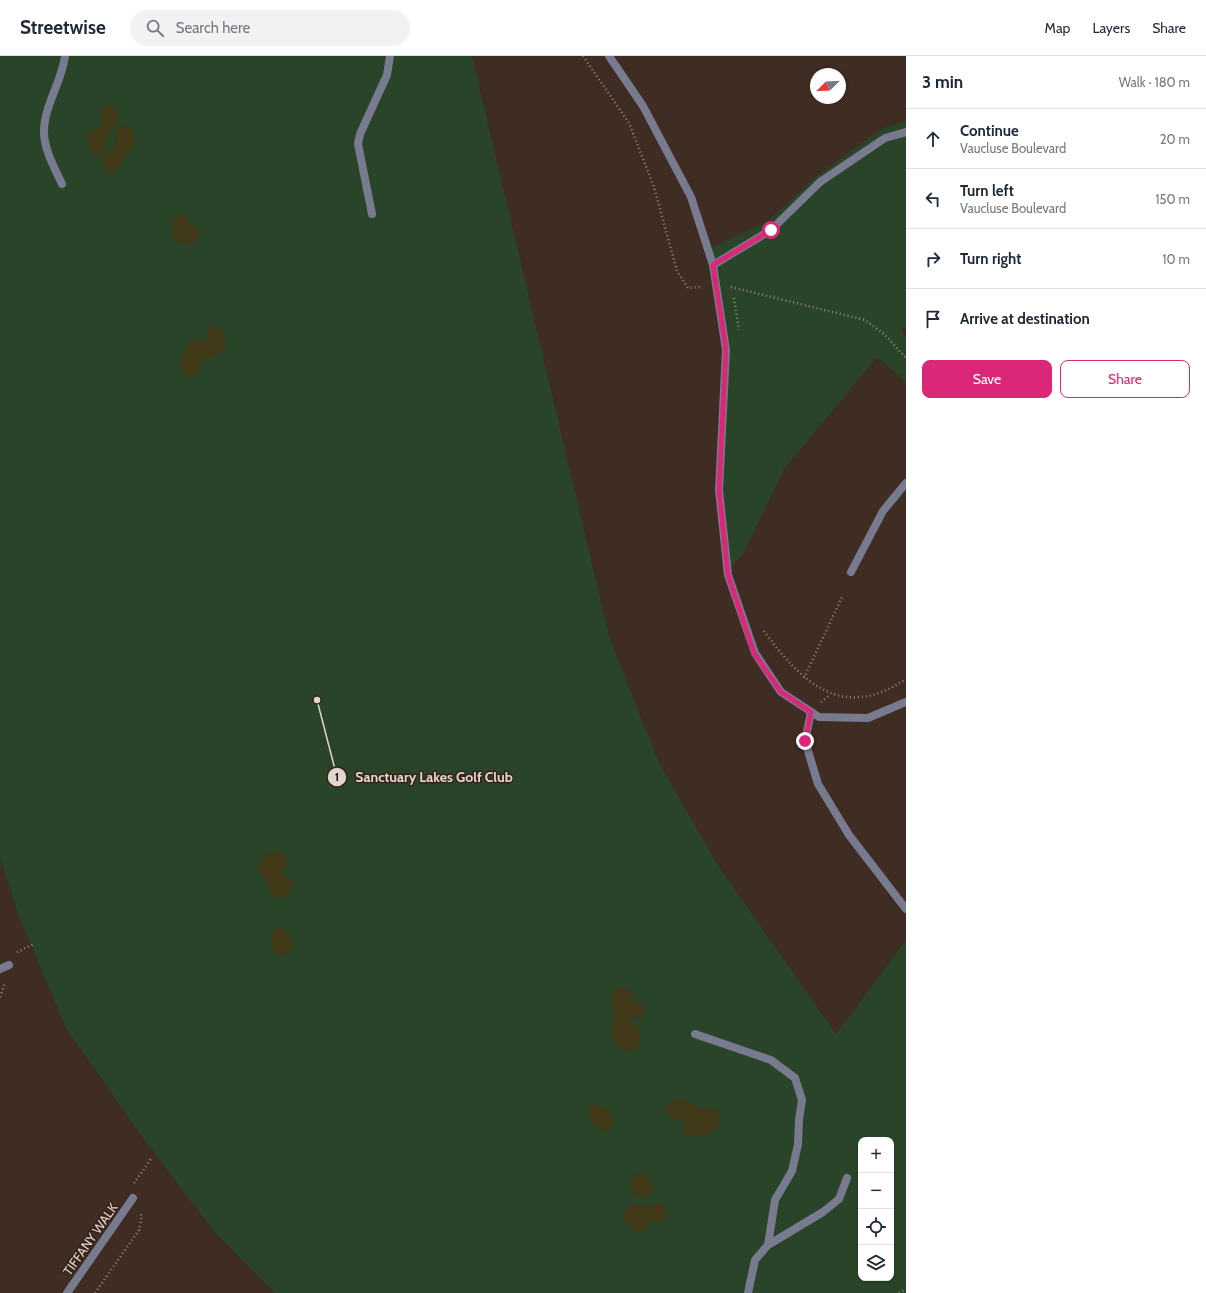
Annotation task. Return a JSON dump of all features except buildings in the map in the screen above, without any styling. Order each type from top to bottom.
[{"type":"street","points":[[62,184],[52,162],[44,135],[46,117],[65,56]]},
{"type":"street","points":[[372,214],[358,144],[360,134],[387,75],[390,56]]},
{"type":"street","points":[[609,56],[643,106],[691,197],[713,265],[726,350],[719,490],[728,575],[754,653],[781,692],[819,717],[868,718],[906,702]]},
{"type":"street","points":[[713,265],[771,230],[827,178],[885,138],[906,132]]},
{"type":"street","points":[[851,572],[883,511],[906,483]]},
{"type":"street","points":[[811,712],[805,741],[818,784],[849,835],[906,909]]},
{"type":"street","points":[[0,969],[9,965]]},
{"type":"street","points":[[694,1034],[771,1060],[795,1078],[802,1100],[798,1144],[792,1171],[775,1200],[768,1245]]},
{"type":"street","points":[[748,1293],[755,1260],[768,1245],[823,1212],[839,1199],[847,1178]]},
{"type":"street","name":"TIFFANY WALK","points":[[67,1293],[133,1198]]},
{"type":"path","points":[[583,56],[629,123],[654,187],[669,237],[677,271],[688,288],[706,287],[716,283]]},
{"type":"path","points":[[729,290],[726,285],[865,320],[884,334],[906,358]]},
{"type":"path","points":[[732,295],[735,300],[739,334]]},
{"type":"path","points":[[804,678],[843,594]]},
{"type":"path","points":[[760,626],[784,659],[804,678],[830,695],[852,698],[879,693],[906,679]]},
{"type":"path","points":[[818,704],[830,695]]},
{"type":"path","points":[[899,1293],[906,1288]]},
{"type":"green space","points":[[0,56],[472,56],[609,636],[659,763],[717,864],[836,1034],[906,940],[906,1293],[275,1293],[213,1230],[140,1134],[66,1028],[20,919],[0,858]]},
{"type":"green space","points":[[906,121],[906,326],[901,331],[906,337],[906,382],[877,357],[785,468],[743,554],[731,567],[719,490],[726,350],[710,248],[767,222],[814,178],[881,129]]},
{"type":"sand","points":[[107,105],[116,110],[119,120],[108,134],[103,153],[92,153],[89,150],[90,143],[87,136],[89,132],[102,127],[100,114],[102,107]]},
{"type":"sand","points":[[124,125],[133,133],[134,143],[129,153],[112,175],[105,169],[103,157],[105,154],[113,150],[117,130]]},
{"type":"sand","points":[[180,214],[187,217],[190,223],[198,228],[198,236],[195,241],[190,244],[178,242],[173,237],[172,229],[174,218]]},
{"type":"sand","points":[[218,325],[226,337],[222,351],[203,360],[197,374],[192,377],[182,374],[179,363],[184,359],[183,354],[188,343],[198,338],[202,343],[206,344],[206,331],[210,327]]},
{"type":"sand","points":[[279,851],[285,856],[286,864],[283,868],[283,873],[293,885],[292,889],[287,895],[280,898],[272,894],[269,890],[266,879],[258,869],[264,855]]},
{"type":"sand","points":[[276,927],[285,931],[293,946],[283,955],[274,952],[271,947],[270,941]]},
{"type":"sand","points":[[617,988],[625,988],[635,994],[634,998],[629,1000],[642,1005],[645,1009],[641,1018],[629,1017],[632,1024],[640,1028],[641,1045],[632,1051],[623,1052],[617,1046],[612,1035],[614,1010],[610,995]]},
{"type":"sand","points":[[682,1099],[693,1103],[696,1108],[714,1109],[719,1112],[719,1125],[711,1132],[702,1136],[692,1137],[683,1133],[685,1125],[683,1120],[670,1117],[665,1110],[669,1103],[674,1100]]},
{"type":"sand","points":[[594,1105],[608,1109],[613,1123],[607,1131],[599,1129],[591,1121],[588,1109]]},
{"type":"sand","points":[[640,1172],[651,1181],[654,1188],[648,1195],[642,1198],[636,1197],[631,1186],[633,1177]]},
{"type":"sand","points":[[662,1203],[666,1212],[666,1218],[656,1223],[650,1221],[646,1228],[642,1231],[636,1232],[624,1220],[625,1212],[628,1207],[632,1205],[636,1204],[647,1206]]},
{"type":"place","name":"Sanctuary Lakes Golf Club","points":[[317,700]]},
{"type":"route","points":[[771,230],[713,265],[726,350],[719,490],[728,575],[754,653],[781,692],[811,712],[805,741]]}]
